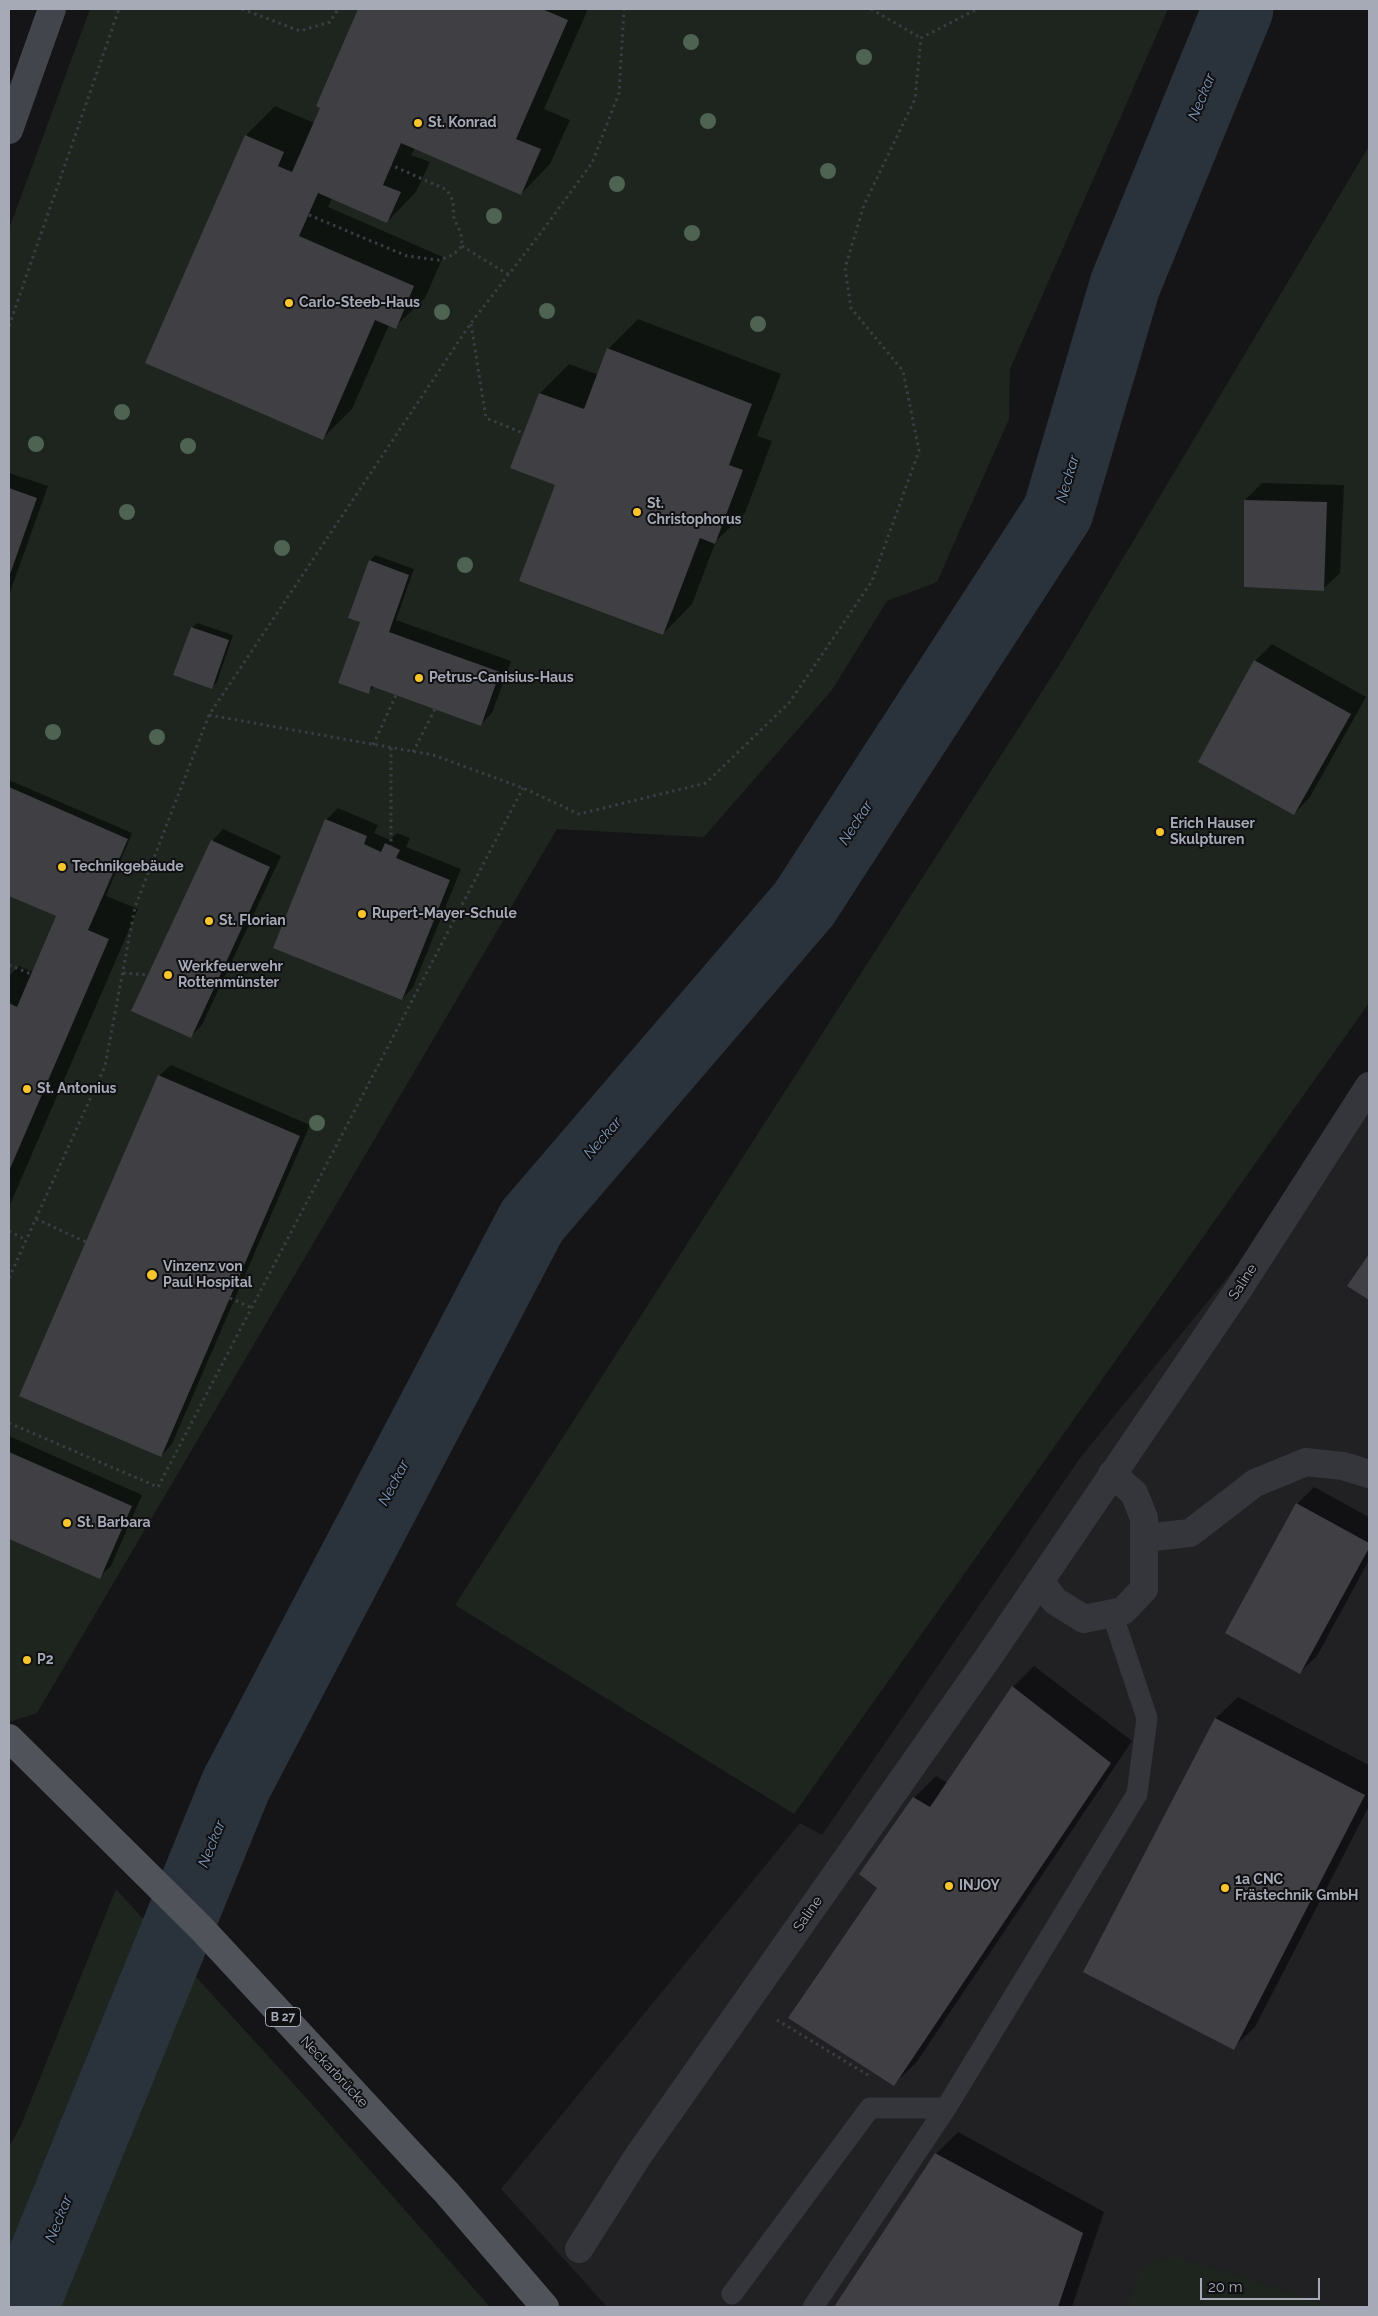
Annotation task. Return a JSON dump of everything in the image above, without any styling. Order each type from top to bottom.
[{"type":"main road","name":"Neckarbrücke","points":[[9,1738],[201,1928],[447,2194],[545,2307]]},
{"type":"street","points":[[9,130],[52,9]]},
{"type":"street","name":"Saline","points":[[578,2249],[638,2156],[1040,1582],[1238,1290],[1369,1086]]},
{"type":"street","points":[[1144,1538],[1190,1533],[1255,1483],[1306,1462],[1343,1466],[1369,1474]]},
{"type":"street","points":[[1040,1582],[1055,1601],[1084,1619],[1123,1611],[1144,1589],[1144,1518],[1134,1493],[1112,1474]]},
{"type":"lane","points":[[812,2307],[946,2108],[1137,1794],[1147,1718],[1112,1613]]},
{"type":"lane","points":[[732,2294],[870,2108],[946,2108]]},
{"type":"path","points":[[9,326],[119,9]]},
{"type":"path","points":[[242,9],[300,31],[330,22],[338,9]]},
{"type":"path","points":[[9,1278],[105,1066],[135,907],[209,715],[471,324],[592,163],[618,93],[624,9]]},
{"type":"path","points":[[871,9],[921,38]]},
{"type":"path","points":[[921,38],[977,9]]},
{"type":"path","points":[[209,715],[433,755],[523,788],[579,814],[706,783],[789,703],[872,581],[919,451],[903,371],[851,308],[845,268],[864,204],[915,99],[921,38]]},
{"type":"path","points":[[309,215],[407,256],[439,260],[453,255],[462,246],[461,233],[454,219],[453,200],[447,190],[391,165]]},
{"type":"path","points":[[462,246],[509,275]]},
{"type":"path","points":[[471,324],[486,418],[523,433]]},
{"type":"path","points":[[374,745],[396,695]]},
{"type":"path","points":[[413,752],[435,709]]},
{"type":"path","points":[[391,748],[391,846]]},
{"type":"path","points":[[9,1423],[158,1487],[523,788]]},
{"type":"path","points":[[9,965],[31,974]]},
{"type":"path","points":[[123,973],[148,975]]},
{"type":"path","points":[[36,1219],[86,1242]]},
{"type":"path","points":[[9,1231],[26,1240]]},
{"type":"path","points":[[230,1298],[252,1308]]},
{"type":"path","points":[[748,2000],[876,2080]]},
{"type":"shaded area","name":"Vinzenz von Paul Hospital","points":[[90,9],[1168,9],[1010,369],[1009,419],[937,582],[887,601],[832,690],[704,837],[557,829],[37,1713],[9,1722],[9,229]]},
{"type":"shaded area","name":"Erich Hauser Skulpturen","points":[[1369,146],[1369,1003],[794,1814],[455,1605],[1061,662]]},
{"type":"shaded area","points":[[1369,1104],[1369,2307],[607,2307],[501,2189],[800,1823],[822,1835],[1080,1458]]},
{"type":"shaded area","points":[[116,1889],[310,2102],[490,2307],[9,2307],[9,2147],[21,2125]]},
{"type":"shaded area","points":[[1175,2256],[1333,2307],[1127,2307],[1142,2267]]},
{"type":"building","points":[[358,9],[542,9],[568,20],[516,139],[541,149],[521,195],[401,143],[383,185],[401,192],[387,223],[318,193],[299,236],[414,286],[396,329],[375,320],[323,440],[145,363],[245,135],[284,152],[278,166],[292,172],[320,108],[316,106]]},
{"type":"building","name":"St. Christophorus","points":[[607,348],[752,404],[729,465],[743,470],[715,544],[700,538],[663,635],[519,581],[555,485],[510,468],[539,393],[584,409]]},
{"type":"building","points":[[9,488],[37,498],[9,577]]},
{"type":"building","points":[[1244,500],[1327,502],[1324,591],[1244,587]]},
{"type":"building","name":"Petrus-Canisius-Haus","points":[[369,560],[409,575],[389,632],[500,672],[481,726],[371,686],[369,694],[338,683],[360,622],[348,618]]},
{"type":"building","points":[[191,627],[229,640],[212,689],[173,675]]},
{"type":"building","points":[[1254,660],[1351,714],[1294,815],[1198,762]]},
{"type":"building","points":[[9,787],[128,839],[88,930],[109,939],[9,1171],[9,1003],[17,1007],[56,916],[9,896]]},
{"type":"building","name":"Rupert-Mayer-Schule","points":[[325,819],[367,836],[364,844],[381,852],[385,843],[400,850],[396,858],[450,880],[402,1000],[273,948]]},
{"type":"building","name":"St. Florian","points":[[211,840],[270,867],[191,1038],[131,1011]]},
{"type":"building","points":[[158,1075],[300,1136],[161,1457],[19,1396]]},
{"type":"building","points":[[1369,1254],[1369,1300],[1347,1286]]},
{"type":"building","name":"St. Barbara","points":[[9,1452],[132,1506],[100,1579],[9,1539]]},
{"type":"building","points":[[1296,1503],[1369,1543],[1369,1548],[1300,1674],[1225,1633]]},
{"type":"building","points":[[1012,1686],[1111,1763],[894,2086],[788,2018],[877,1888],[859,1874],[913,1797],[930,1807]]},
{"type":"building","points":[[1215,1718],[1365,1795],[1234,2050],[1083,1972]]},
{"type":"building","points":[[935,2153],[1083,2233],[1058,2307],[834,2307]]},
{"type":"waterway","name":"Neckar","points":[[23,2307],[236,1785],[532,1221],[804,904],[1058,512],[1125,285],[1238,9]]},
{"type":"place","name":"St. Konrad","points":[[418,123]]},
{"type":"place","name":"Carlo-Steeb-Haus","points":[[289,303]]},
{"type":"place","name":"St. Christophorus","points":[[637,512]]},
{"type":"place","name":"Petrus-Canisius-Haus","points":[[419,678]]},
{"type":"place","name":"Erich Hauser Skulpturen","points":[[1160,832]]},
{"type":"place","name":"Technikgebäude","points":[[62,867]]},
{"type":"place","name":"Rupert-Mayer-Schule","points":[[362,914]]},
{"type":"place","name":"St. Florian","points":[[209,921]]},
{"type":"place","name":"Werkfeuerwehr Rottenmünster","points":[[168,975]]},
{"type":"place","name":"St. Antonius","points":[[27,1089]]},
{"type":"place","name":"Vinzenz von Paul Hospital","points":[[152,1275]]},
{"type":"place","name":"St. Barbara","points":[[67,1523]]},
{"type":"place","name":"P2","points":[[27,1660]]},
{"type":"place","name":"INJOY","points":[[949,1886]]},
{"type":"place","name":"1a CNC Frästechnik GmbH","points":[[1225,1888]]}]
